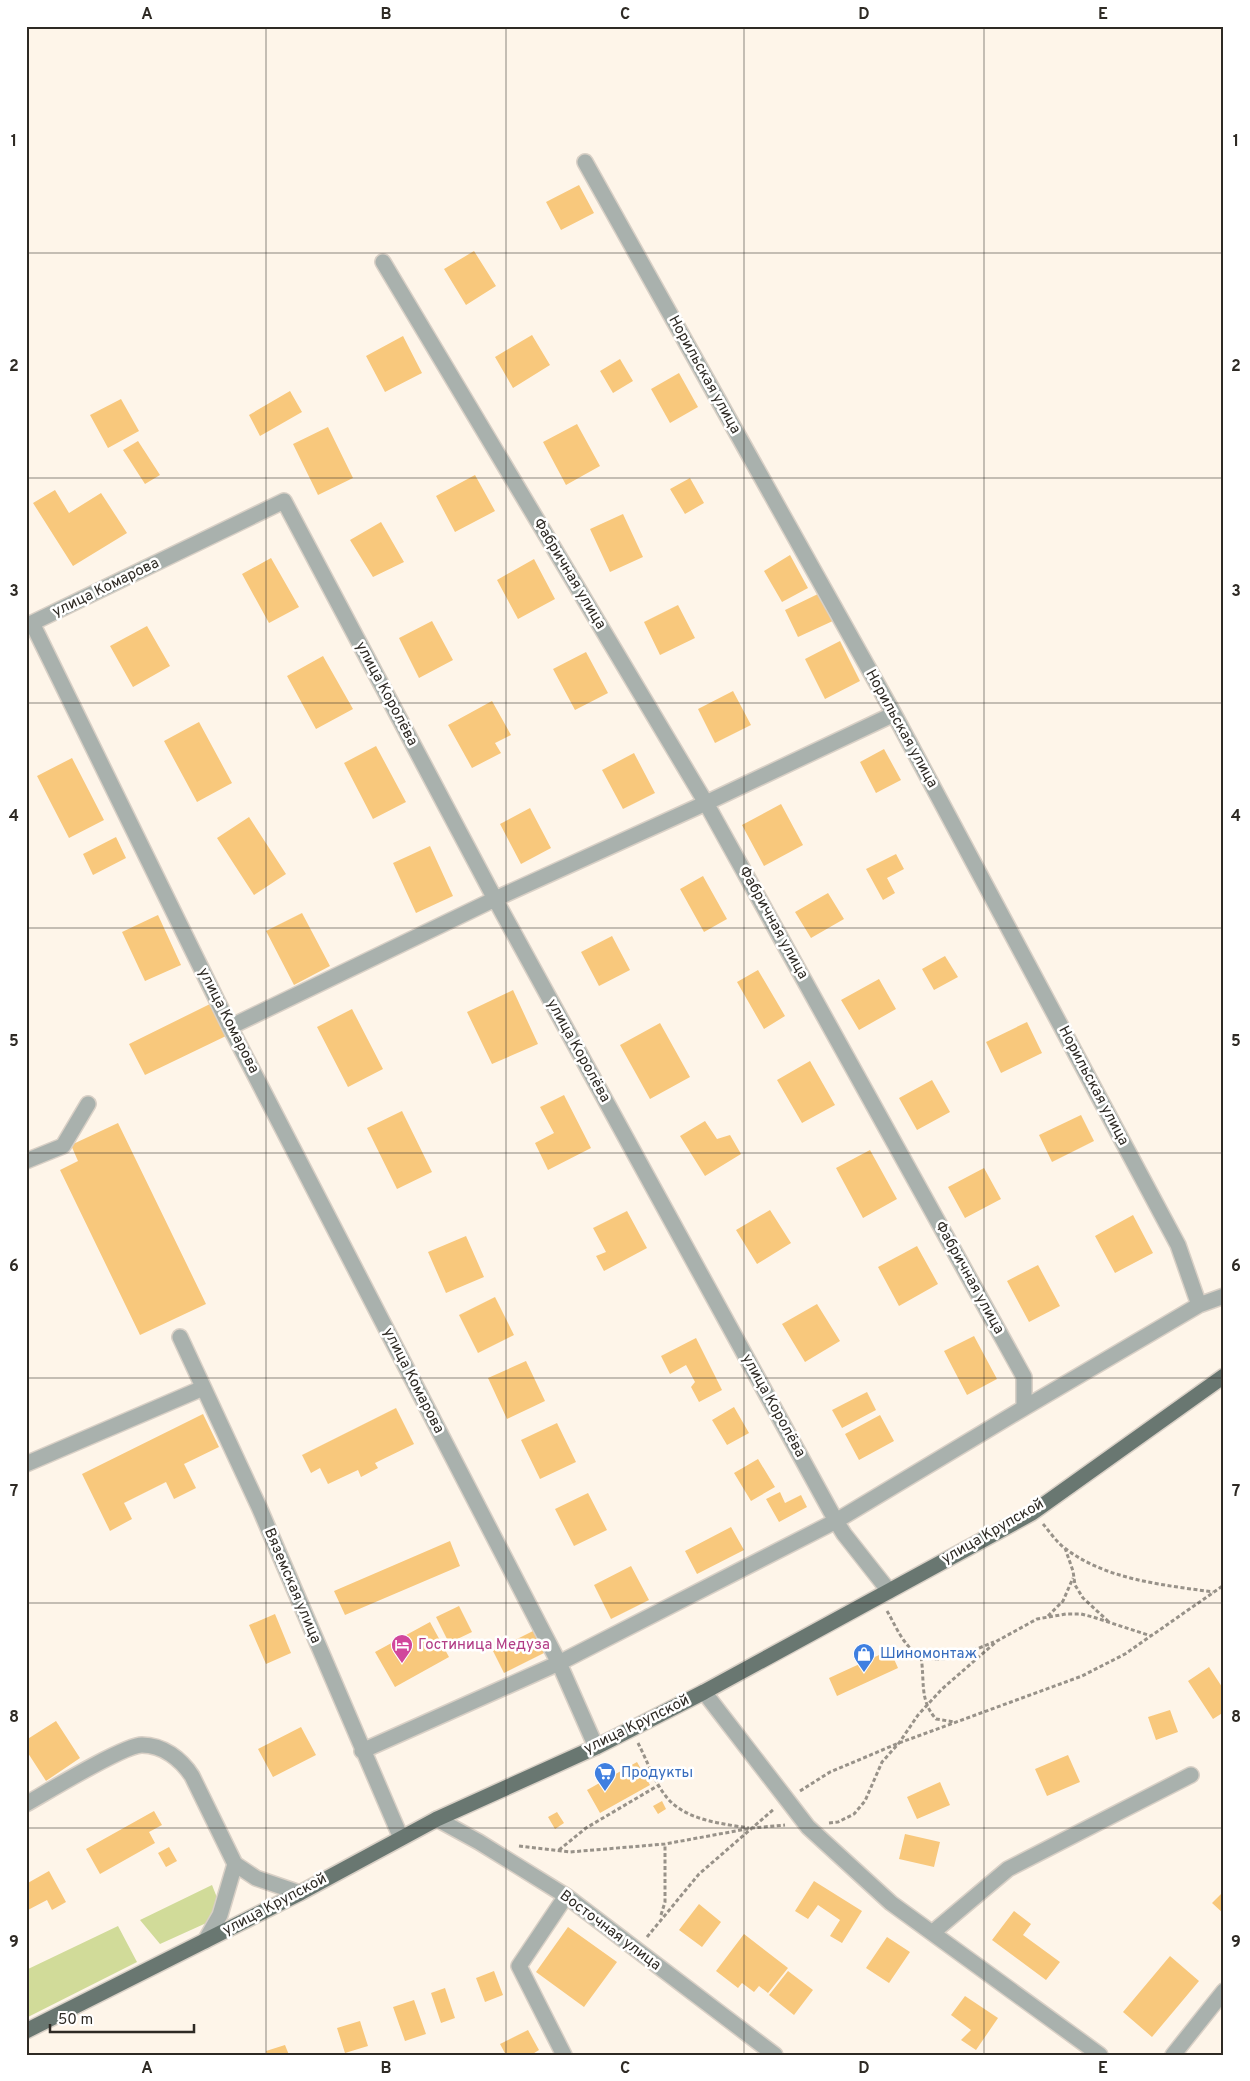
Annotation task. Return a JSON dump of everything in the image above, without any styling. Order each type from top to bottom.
[{"type":"main road","name":"улица Крупской","points":[[26,2031],[206,1941],[437,1819],[596,1746],[704,1692],[1032,1512],[1224,1376]]},
{"type":"street","name":"Норильская улица","points":[[584,162],[894,714],[1178,1245],[1199,1305]]},
{"type":"street","name":"Фабричная улица","points":[[383,262],[706,803],[1024,1377],[1024,1408]]},
{"type":"street","name":"улица Комарова","points":[[284,501],[29,625],[230,1027],[559,1663],[596,1746]]},
{"type":"street","name":"улица Королёва","points":[[284,501],[495,898],[836,1521],[884,1593]]},
{"type":"street","points":[[230,1027],[495,898],[706,803],[894,714]]},
{"type":"street","points":[[26,1161],[63,1146],[88,1104]]},
{"type":"street","points":[[362,1751],[559,1663],[836,1521],[1199,1305],[1224,1296]]},
{"type":"street","name":"Вяземская улица","points":[[180,1337],[259,1507],[362,1751],[401,1838]]},
{"type":"street","points":[[26,1464],[203,1388]]},
{"type":"street","points":[[704,1692],[808,1827],[891,1902],[1100,2055]]},
{"type":"street","points":[[26,1804],[121,1751],[140,1745],[163,1749],[185,1764],[235,1864],[256,1878],[300,1892]]},
{"type":"street","points":[[932,1933],[1008,1869],[1191,1775]]},
{"type":"street","name":"Восточная улица","points":[[437,1819],[479,1842],[566,1896],[775,2055]]},
{"type":"street","points":[[206,1941],[220,1915],[235,1864]]},
{"type":"street","points":[[564,2055],[519,1966],[566,1896]]},
{"type":"street","points":[[1173,2055],[1224,1991]]},
{"type":"path","points":[[1032,1512],[1064,1548],[1100,1568],[1131,1578],[1214,1592]]},
{"type":"path","points":[[1064,1548],[1075,1585],[1082,1598],[1111,1623]]},
{"type":"path","points":[[1048,1617],[1063,1602],[1073,1576]]},
{"type":"path","points":[[637,1951],[658,1921],[698,1874],[786,1800],[830,1772],[899,1743],[1082,1676],[1125,1654],[1224,1585]]},
{"type":"path","points":[[884,1593],[905,1643],[921,1657],[936,1660],[950,1658],[997,1641],[1037,1619],[1066,1614],[1081,1614],[1151,1636]]},
{"type":"path","points":[[514,1846],[570,1852],[665,1844],[778,1824],[808,1827],[838,1822],[854,1814],[865,1801],[882,1762],[899,1743],[926,1706],[942,1689],[997,1641]]},
{"type":"path","points":[[921,1657],[925,1687],[923,1696],[926,1706],[936,1719],[959,1722]]},
{"type":"path","points":[[631,1729],[659,1785],[672,1804],[683,1810],[720,1823],[752,1828]]},
{"type":"path","points":[[559,1850],[586,1828],[659,1785]]},
{"type":"path","points":[[658,1921],[666,1902],[665,1844]]},
{"type":"green space","points":[[212,1885],[224,1915],[160,1944],[140,1920]]},
{"type":"green space","points":[[118,1926],[137,1962],[26,2018],[26,1970]]},
{"type":"building","points":[[579,185],[594,213],[561,230],[546,202]]},
{"type":"building","points":[[474,251],[496,286],[466,305],[444,269]]},
{"type":"building","points":[[532,335],[550,365],[513,388],[495,357]]},
{"type":"building","points":[[403,336],[422,373],[385,392],[366,356]]},
{"type":"building","points":[[620,359],[633,381],[613,393],[600,371]]},
{"type":"building","points":[[679,373],[698,407],[670,423],[651,389]]},
{"type":"building","points":[[290,391],[302,412],[260,436],[249,415]]},
{"type":"building","points":[[121,399],[139,431],[108,448],[90,415]]},
{"type":"building","points":[[577,424],[600,466],[566,485],[543,442]]},
{"type":"building","points":[[328,427],[353,478],[318,495],[293,444]]},
{"type":"building","points":[[138,441],[160,475],[145,484],[123,450]]},
{"type":"building","points":[[475,475],[495,511],[455,532],[436,496]]},
{"type":"building","points":[[690,478],[704,503],[685,514],[670,489]]},
{"type":"building","points":[[55,490],[69,513],[101,493],[127,533],[73,566],[33,503]]},
{"type":"building","points":[[623,514],[643,557],[610,572],[590,529]]},
{"type":"building","points":[[381,522],[404,562],[373,577],[350,540]]},
{"type":"building","points":[[790,555],[808,588],[782,602],[764,571]]},
{"type":"building","points":[[271,558],[299,607],[269,623],[242,574]]},
{"type":"building","points":[[534,559],[555,599],[518,619],[497,580]]},
{"type":"building","points":[[822,592],[835,620],[798,637],[785,610]]},
{"type":"building","points":[[678,605],[695,638],[660,655],[644,622]]},
{"type":"building","points":[[432,621],[453,660],[419,678],[399,638]]},
{"type":"building","points":[[147,626],[170,666],[133,687],[110,646]]},
{"type":"building","points":[[840,641],[860,681],[825,699],[805,659]]},
{"type":"building","points":[[586,652],[608,693],[575,710],[553,669]]},
{"type":"building","points":[[323,656],[353,709],[316,729],[287,676]]},
{"type":"building","points":[[733,691],[751,725],[715,743],[698,709]]},
{"type":"building","points":[[492,701],[511,735],[495,743],[501,753],[472,768],[448,725]]},
{"type":"building","points":[[199,722],[232,783],[197,802],[164,741]]},
{"type":"building","points":[[376,746],[406,802],[373,819],[344,763]]},
{"type":"building","points":[[884,749],[901,780],[876,793],[860,762]]},
{"type":"building","points":[[634,753],[655,793],[623,809],[602,770]]},
{"type":"building","points":[[72,758],[104,820],[69,838],[37,776]]},
{"type":"building","points":[[781,804],[803,845],[764,866],[742,825]]},
{"type":"building","points":[[530,808],[551,848],[521,864],[500,824]]},
{"type":"building","points":[[249,817],[286,874],[254,895],[217,838]]},
{"type":"building","points":[[116,837],[126,858],[93,875],[83,854]]},
{"type":"building","points":[[430,846],[453,896],[416,913],[393,863]]},
{"type":"building","points":[[896,854],[904,869],[887,878],[895,893],[883,900],[866,869]]},
{"type":"building","points":[[703,876],[727,919],[704,932],[680,889]]},
{"type":"building","points":[[828,893],[844,919],[811,938],[795,912]]},
{"type":"building","points":[[302,913],[330,966],[294,985],[266,931]]},
{"type":"building","points":[[158,915],[181,965],[145,981],[122,932]]},
{"type":"building","points":[[612,936],[630,970],[599,986],[581,952]]},
{"type":"building","points":[[945,956],[958,977],[934,990],[922,969]]},
{"type":"building","points":[[758,970],[785,1016],[764,1029],[737,982]]},
{"type":"building","points":[[879,979],[896,1009],[859,1030],[841,1000]]},
{"type":"building","points":[[513,990],[538,1044],[492,1064],[467,1012]]},
{"type":"building","points":[[210,1004],[226,1036],[145,1075],[129,1044]]},
{"type":"building","points":[[352,1009],[383,1069],[348,1087],[317,1027]]},
{"type":"building","points":[[1027,1022],[1042,1053],[1001,1073],[986,1042]]},
{"type":"building","points":[[660,1023],[690,1077],[650,1099],[620,1045]]},
{"type":"building","points":[[810,1061],[835,1105],[802,1123],[777,1080]]},
{"type":"building","points":[[932,1080],[950,1112],[917,1130],[899,1098]]},
{"type":"building","points":[[564,1095],[591,1148],[548,1170],[535,1143],[554,1133],[540,1107]]},
{"type":"building","points":[[402,1111],[432,1172],[397,1189],[367,1128]]},
{"type":"building","points":[[1081,1115],[1094,1141],[1052,1162],[1039,1135]]},
{"type":"building","points":[[705,1121],[717,1139],[730,1135],[741,1154],[705,1176],[680,1136]]},
{"type":"building","points":[[118,1123],[206,1304],[140,1335],[60,1170],[78,1161],[71,1145]]},
{"type":"building","points":[[870,1150],[897,1199],[863,1218],[836,1168]]},
{"type":"building","points":[[984,1168],[1001,1199],[965,1218],[948,1187]]},
{"type":"building","points":[[770,1210],[791,1243],[757,1264],[736,1230]]},
{"type":"building","points":[[627,1211],[647,1248],[604,1271],[596,1256],[606,1252],[593,1228]]},
{"type":"building","points":[[1133,1215],[1153,1253],[1115,1273],[1095,1236]]},
{"type":"building","points":[[466,1236],[484,1277],[446,1293],[428,1252]]},
{"type":"building","points":[[917,1246],[938,1284],[899,1306],[878,1267]]},
{"type":"building","points":[[1038,1265],[1060,1306],[1029,1322],[1007,1281]]},
{"type":"building","points":[[495,1297],[514,1335],[478,1353],[459,1315]]},
{"type":"building","points":[[817,1304],[840,1341],[805,1362],[782,1324]]},
{"type":"building","points":[[974,1336],[997,1379],[967,1395],[944,1351]]},
{"type":"building","points":[[696,1338],[722,1390],[699,1402],[691,1387],[695,1382],[686,1365],[670,1374],[661,1356]]},
{"type":"building","points":[[526,1361],[545,1401],[507,1419],[488,1378]]},
{"type":"building","points":[[867,1392],[876,1410],[842,1428],[832,1410]]},
{"type":"building","points":[[734,1407],[749,1433],[727,1445],[712,1420]]},
{"type":"building","points":[[396,1408],[414,1444],[375,1463],[378,1468],[361,1477],[358,1470],[328,1484],[320,1468],[311,1473],[302,1455]]},
{"type":"building","points":[[203,1414],[219,1447],[184,1464],[196,1488],[174,1499],[166,1482],[124,1503],[132,1519],[110,1531],[82,1474]]},
{"type":"building","points":[[880,1415],[894,1441],[859,1460],[845,1434]]},
{"type":"building","points":[[557,1423],[576,1462],[540,1479],[521,1440]]},
{"type":"building","points":[[758,1459],[775,1487],[751,1501],[734,1473]]},
{"type":"building","points":[[780,1492],[785,1503],[801,1495],[807,1507],[779,1522],[766,1499]]},
{"type":"building","points":[[588,1493],[607,1530],[574,1546],[555,1509]]},
{"type":"building","points":[[731,1527],[744,1550],[697,1574],[685,1551]]},
{"type":"building","points":[[450,1541],[460,1566],[345,1615],[334,1591]]},
{"type":"building","points":[[631,1566],[649,1600],[611,1619],[594,1585]]},
{"type":"building","points":[[459,1606],[472,1632],[449,1643],[436,1617]]},
{"type":"building","points":[[275,1614],[291,1653],[266,1664],[249,1625]]},
{"type":"building","points":[[430,1622],[449,1657],[395,1687],[375,1652]]},
{"type":"building","points":[[535,1630],[546,1652],[504,1673],[493,1651]]},
{"type":"building","points":[[890,1650],[898,1668],[837,1696],[829,1678]]},
{"type":"building","points":[[1209,1667],[1224,1690],[1224,1712],[1213,1719],[1188,1681]]},
{"type":"building","points":[[1170,1710],[1178,1732],[1156,1740],[1148,1717]]},
{"type":"building","points":[[56,1721],[80,1758],[46,1781],[26,1750],[26,1740]]},
{"type":"building","points":[[301,1727],[316,1755],[273,1777],[258,1749]]},
{"type":"building","points":[[1068,1755],[1080,1782],[1047,1796],[1035,1769]]},
{"type":"building","points":[[637,1762],[650,1785],[600,1813],[587,1790]]},
{"type":"building","points":[[940,1782],[950,1805],[917,1819],[907,1797]]},
{"type":"building","points":[[662,1801],[666,1809],[658,1814],[653,1806]]},
{"type":"building","points":[[154,1811],[162,1825],[149,1832],[155,1843],[100,1874],[86,1849]]},
{"type":"building","points":[[557,1812],[564,1823],[555,1829],[548,1817]]},
{"type":"building","points":[[905,1834],[940,1842],[934,1867],[899,1859]]},
{"type":"building","points":[[169,1847],[177,1861],[166,1867],[158,1853]]},
{"type":"building","points":[[49,1871],[66,1902],[52,1910],[47,1900],[26,1911],[26,1884]]},
{"type":"building","points":[[814,1881],[862,1911],[842,1943],[830,1936],[840,1920],[818,1905],[808,1919],[795,1911]]},
{"type":"building","points":[[1224,1891],[1224,1914],[1212,1903]]},
{"type":"building","points":[[699,1904],[721,1922],[702,1947],[679,1930]]},
{"type":"building","points":[[1014,1911],[1031,1924],[1023,1935],[1060,1962],[1046,1980],[992,1940]]},
{"type":"building","points":[[568,1927],[617,1962],[584,2007],[536,1972]]},
{"type":"building","points":[[744,1934],[788,1968],[768,1993],[759,1986],[754,1992],[742,1983],[738,1988],[716,1971]]},
{"type":"building","points":[[887,1937],[910,1952],[889,1983],[866,1968]]},
{"type":"building","points":[[1170,1956],[1199,1981],[1152,2037],[1123,2012]]},
{"type":"building","points":[[494,1971],[503,1995],[485,2002],[476,1978]]},
{"type":"building","points":[[788,1971],[813,1990],[794,2015],[769,1995]]},
{"type":"building","points":[[445,1988],[455,2018],[441,2023],[431,1993]]},
{"type":"building","points":[[965,1996],[998,2018],[976,2050],[961,2040],[971,2030],[951,2015]]},
{"type":"building","points":[[414,2000],[426,2034],[405,2041],[393,2007]]},
{"type":"building","points":[[360,2021],[368,2046],[345,2053],[337,2028]]},
{"type":"building","points":[[528,2030],[539,2050],[531,2055],[506,2055],[500,2044]]},
{"type":"building","points":[[285,2045],[289,2055],[267,2055],[266,2051]]},
{"type":"place","name":"Гостиница Медуза","points":[[402,1664]]},
{"type":"place","name":"Шиномонтаж","points":[[864,1673]]},
{"type":"place","name":"Продукты","points":[[605,1792]]}]
